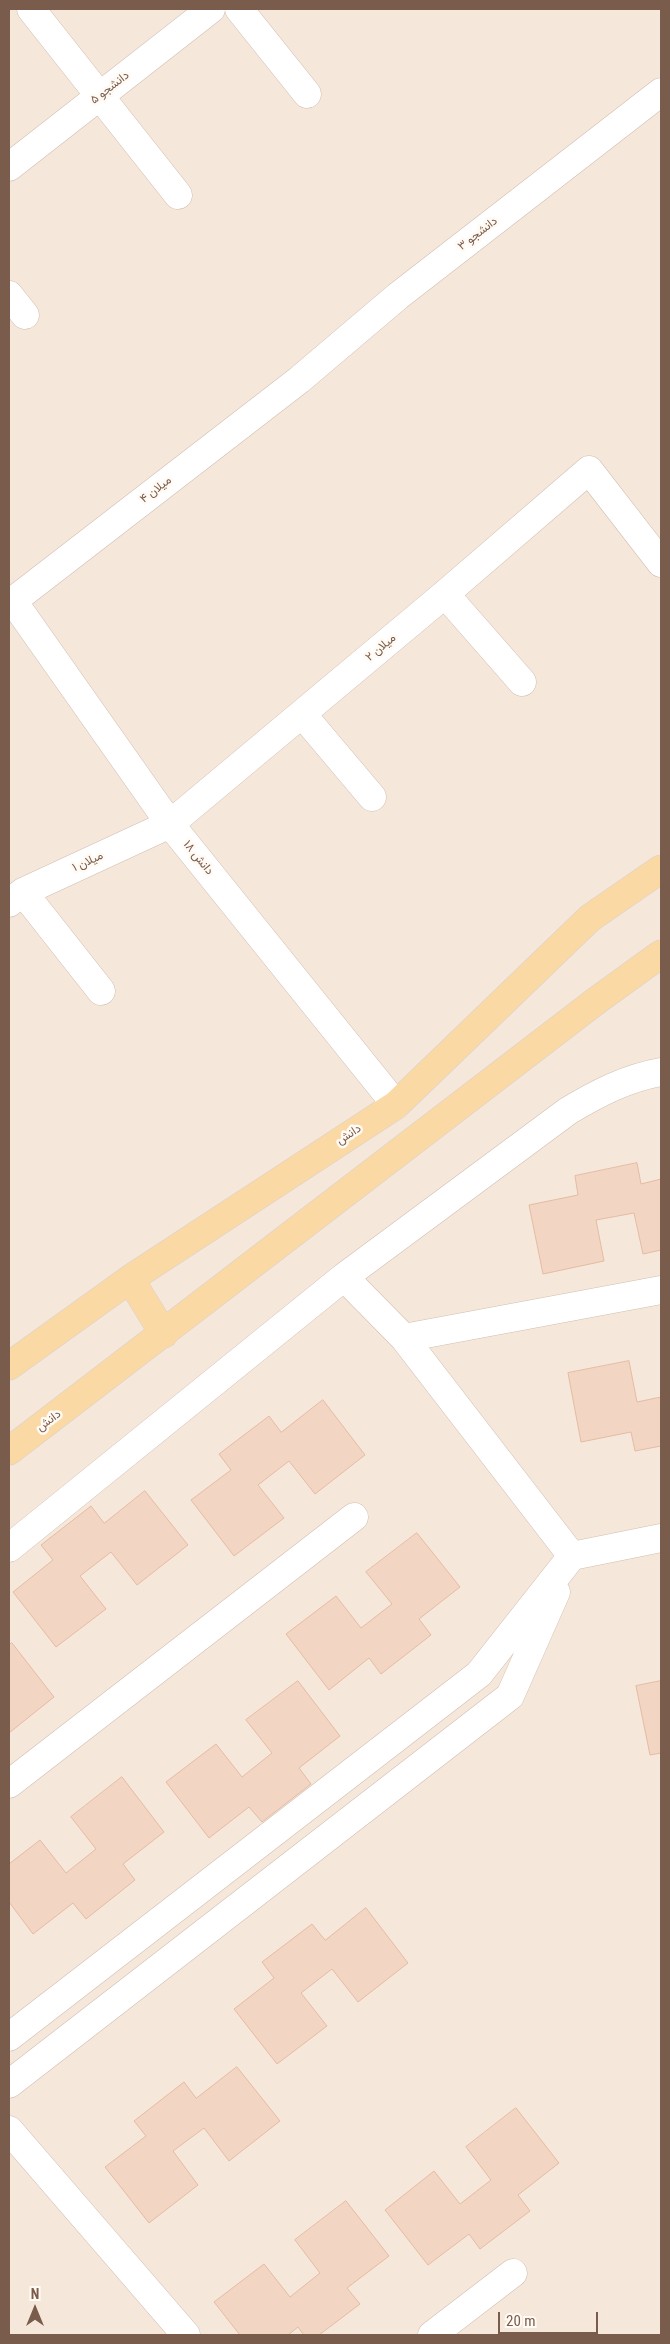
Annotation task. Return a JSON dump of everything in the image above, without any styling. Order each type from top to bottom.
[{"type":"main road","name":"دانش","points":[[9,1366],[130,1279],[396,1105],[590,918],[661,869]]},
{"type":"main road","name":"دانش","points":[[9,1451],[661,954]]},
{"type":"main road","points":[[130,1279],[164,1334]]},
{"type":"street","points":[[30,9],[178,195]]},
{"type":"street","name":"دانشجو ۵","points":[[9,167],[211,9]]},
{"type":"street","points":[[239,9],[307,94]]},
{"type":"street","name":"دانشجو ۳","points":[[298,380],[398,296],[661,92]]},
{"type":"street","name":"میلان ۴","points":[[11,602],[298,380]]},
{"type":"street","name":"میلان ۲","points":[[170,824],[590,470],[658,552]]},
{"type":"street","points":[[445,594],[522,682]]},
{"type":"street","name":"دانش ۱۸","points":[[11,602],[170,824],[396,1105]]},
{"type":"street","points":[[302,714],[372,797]]},
{"type":"street","name":"میلان ۱","points":[[16,897],[170,824]]},
{"type":"street","points":[[16,897],[101,992]]},
{"type":"street","points":[[9,1548],[344,1277],[568,1111],[602,1091],[640,1076],[661,1072]]},
{"type":"street","points":[[344,1277],[404,1338],[572,1556]]},
{"type":"street","points":[[404,1338],[661,1290]]},
{"type":"street","points":[[9,1784],[354,1516]]},
{"type":"street","points":[[9,2037],[479,1674],[572,1556],[661,1538]]},
{"type":"street","points":[[9,2084],[510,1696],[572,1556]]},
{"type":"street","points":[[9,2130],[186,2335]]},
{"type":"street","points":[[432,2335],[513,2273]]},
{"type":"shaded area","points":[[9,9],[661,9],[661,2335],[9,2335]]},
{"type":"building","points":[[637,1163],[641,1184],[661,1179],[661,1250],[643,1254],[634,1213],[596,1220],[604,1261],[543,1274],[529,1205],[578,1195],[575,1176]]},
{"type":"building","points":[[629,1361],[637,1402],[661,1397],[661,1446],[635,1451],[631,1432],[581,1442],[568,1373]]},
{"type":"building","points":[[323,1400],[365,1455],[315,1494],[289,1461],[258,1485],[284,1518],[234,1556],[191,1500],[231,1470],[219,1454],[269,1416],[281,1432]]},
{"type":"building","points":[[145,1491],[188,1545],[137,1585],[111,1552],[80,1576],[106,1609],[56,1647],[13,1592],[53,1560],[41,1545],[91,1506],[104,1523]]},
{"type":"building","points":[[417,1533],[460,1587],[419,1619],[431,1635],[381,1674],[369,1658],[329,1690],[286,1634],[336,1596],[361,1628],[392,1604],[366,1572]]},
{"type":"building","points":[[12,1643],[54,1697],[9,1733],[9,1645]]},
{"type":"building","points":[[298,1681],[340,1736],[299,1768],[311,1784],[262,1822],[249,1807],[209,1838],[166,1782],[216,1744],[242,1777],[272,1753],[246,1720]]},
{"type":"building","points":[[661,1681],[661,1753],[650,1755],[636,1686]]},
{"type":"building","points":[[122,1777],[164,1832],[123,1864],[135,1880],[86,1919],[73,1903],[33,1934],[9,1902],[9,1864],[40,1840],[66,1873],[96,1849],[71,1817]]},
{"type":"building","points":[[366,1908],[408,1963],[358,2002],[332,1969],[301,1993],[327,2026],[277,2064],[234,2009],[274,1978],[262,1962],[312,1924],[325,1940]]},
{"type":"building","points":[[237,2067],[280,2121],[229,2161],[204,2128],[173,2151],[198,2185],[149,2223],[105,2167],[146,2136],[134,2121],[184,2082],[196,2098]]},
{"type":"building","points":[[516,2108],[559,2163],[518,2195],[530,2211],[480,2249],[469,2234],[428,2265],[385,2210],[434,2171],[460,2204],[491,2180],[466,2147]]},
{"type":"building","points":[[346,2201],[389,2256],[347,2288],[360,2304],[319,2335],[304,2335],[298,2327],[288,2335],[240,2335],[214,2302],[264,2264],[290,2297],[320,2273],[295,2240]]}]
